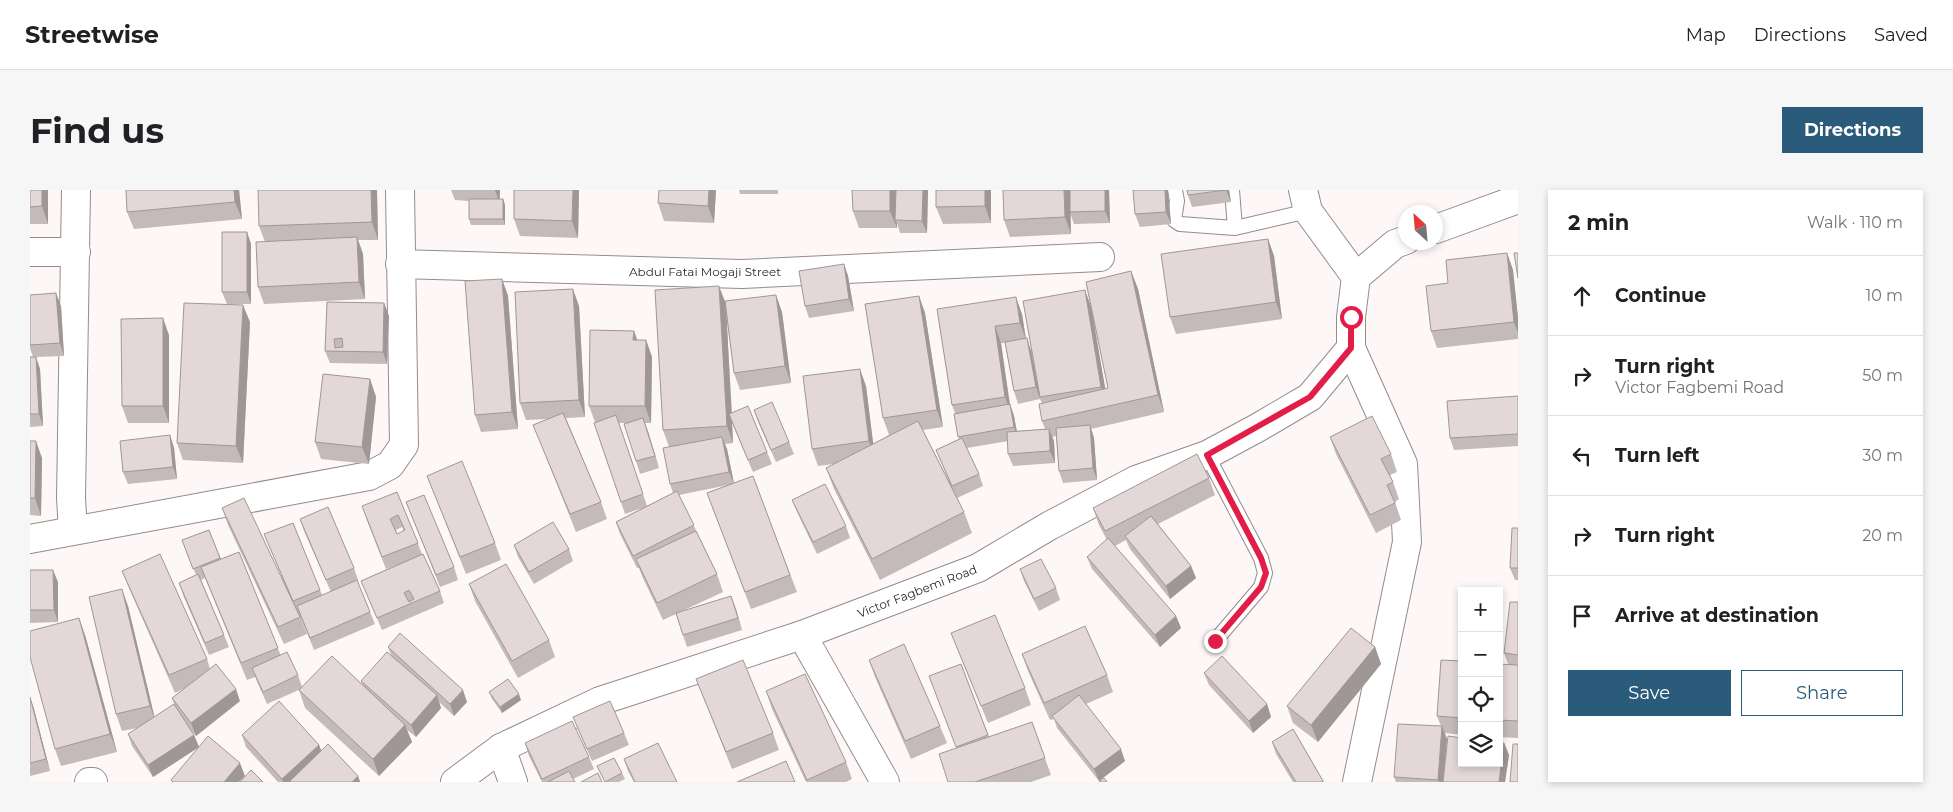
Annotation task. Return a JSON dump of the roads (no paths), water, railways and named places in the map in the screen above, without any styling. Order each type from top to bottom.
[{"type":"street","points":[[73,531],[71,498],[76,190]]},
{"type":"street","points":[[30,539],[370,476],[390,465],[404,445],[400,190]]},
{"type":"street","points":[[1443,226],[1518,199]]},
{"type":"street","points":[[1306,201],[1356,277],[1351,317],[1351,348],[1403,464],[1407,542],[1357,782]]},
{"type":"street","points":[[1356,277],[1398,243]]},
{"type":"street","points":[[30,252],[76,252]]},
{"type":"street","name":"Abdul Fatai Mogaji Street","points":[[400,264],[742,274],[1100,257]]},
{"type":"street","name":"Victor Fagbemi Road","points":[[455,782],[501,748],[600,702],[802,635],[978,568],[1049,526],[1136,480],[1207,455],[1310,397],[1351,348]]},
{"type":"street","points":[[802,635],[885,782]]},
{"type":"street","points":[[501,748],[514,782]]},
{"type":"lane","points":[[1175,190],[1177,201],[1174,220],[1180,224],[1235,228],[1306,201]]},
{"type":"lane","points":[[1232,190],[1235,228]]},
{"type":"lane","points":[[1207,455],[1261,558],[1266,573],[1261,587],[1215,641]]}]
